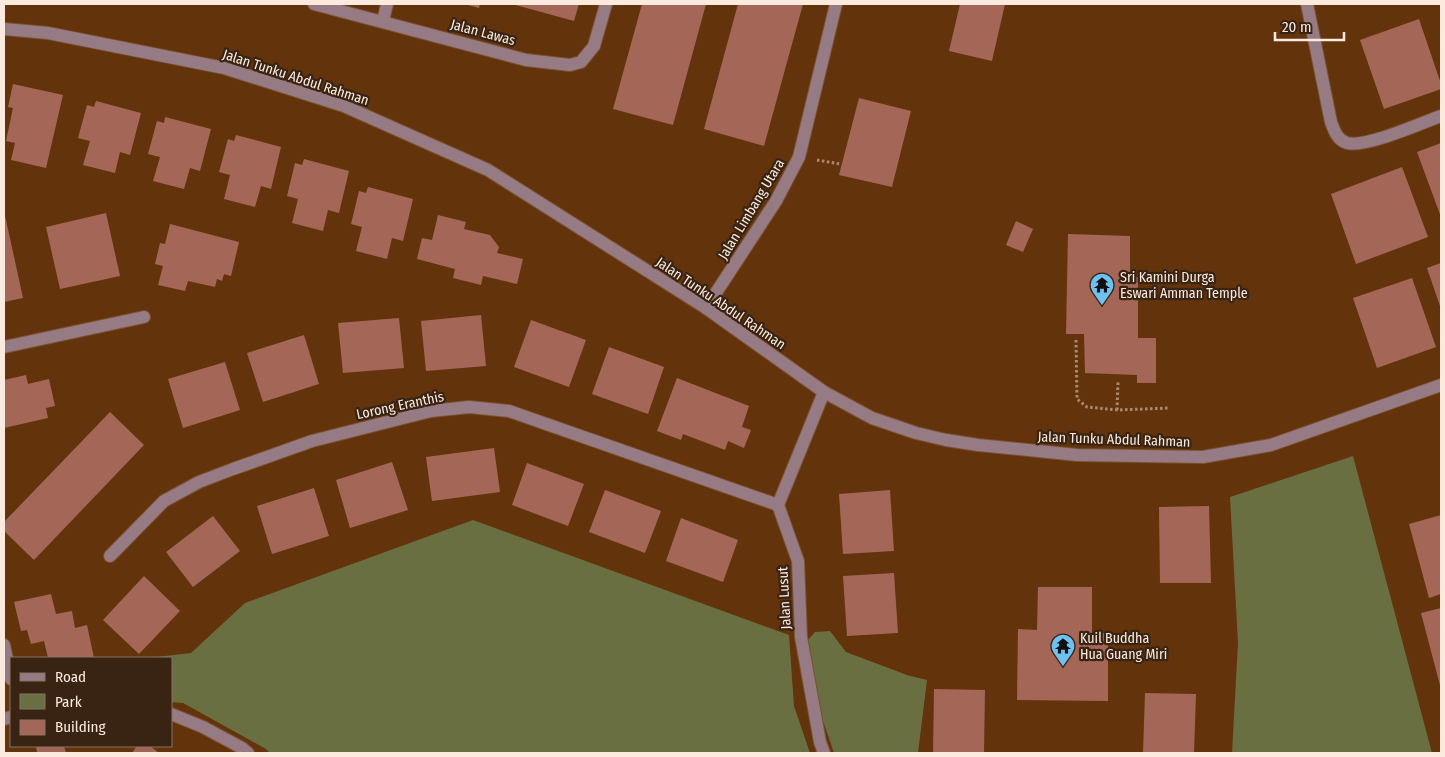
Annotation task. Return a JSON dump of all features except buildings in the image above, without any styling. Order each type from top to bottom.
[{"type":"street","name":"Jalan Lawas","points":[[314,4],[526,60],[570,65],[581,62],[594,46],[606,4]]},
{"type":"street","points":[[383,21],[387,4]]},
{"type":"street","name":"Jalan Limbang Utara","points":[[706,308],[776,201],[799,157],[836,4]]},
{"type":"street","points":[[1307,4],[1331,122],[1337,136],[1346,143],[1361,143],[1441,116]]},
{"type":"street","name":"Jalan Tunku Abdul Rahman","points":[[4,29],[48,33],[224,68],[344,106],[488,170],[706,308],[824,392],[872,418],[916,433],[946,440],[1077,455],[1203,457],[1271,445],[1441,385]]},
{"type":"street","points":[[4,347],[144,317]]},
{"type":"street","points":[[778,506],[824,392]]},
{"type":"street","name":"Lorong Eranthis","points":[[110,556],[164,501],[199,482],[312,441],[431,411],[469,408],[509,410],[778,506]]},
{"type":"street","name":"Jalan Lusut","points":[[778,506],[798,561],[801,637],[820,742],[824,753]]},
{"type":"street","points":[[4,645],[10,674]]},
{"type":"street","points":[[172,714],[203,727],[248,753]]},
{"type":"path","points":[[799,157],[840,164]]},
{"type":"path","points":[[1076,340],[1077,399],[1087,407],[1118,410],[1170,408]]},
{"type":"path","points":[[1118,382],[1118,410]]},
{"type":"green space","points":[[1353,456],[1432,753],[1232,753],[1238,643],[1230,497]]},
{"type":"green space","points":[[473,520],[789,635],[794,706],[810,753],[270,753],[183,703],[172,702],[172,657],[157,657],[191,653],[245,603]]},
{"type":"green space","points":[[830,631],[846,652],[907,675],[927,680],[918,753],[834,753],[820,712],[807,641],[815,632]]},
{"type":"place","name":"Sri Kamini Durga Eswari Amman Temple","points":[[1102,306]]},
{"type":"place","name":"Kuil Buddha Hua Guang Miri","points":[[1063,667]]}]
